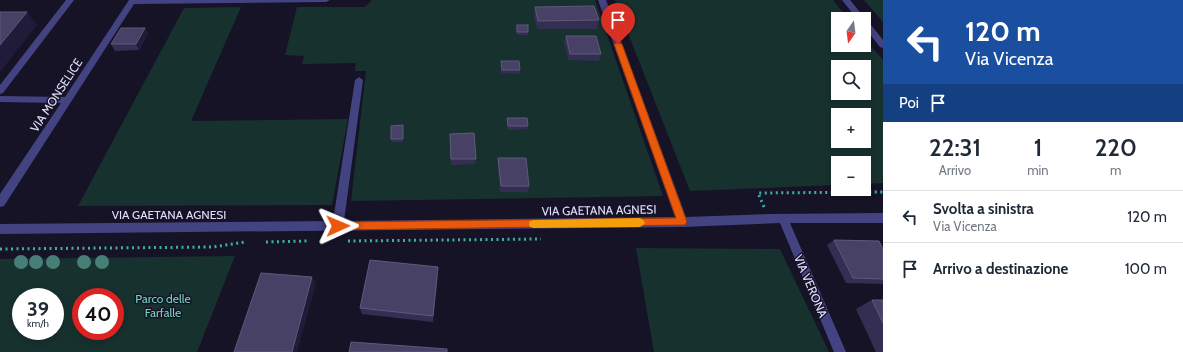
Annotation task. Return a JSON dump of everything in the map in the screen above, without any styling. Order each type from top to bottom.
[{"type":"street","points":[[0,91],[70,0]]},
{"type":"street","name":"VIA MONSELICE","points":[[0,203],[66,100],[133,1],[326,0]]},
{"type":"street","points":[[602,0],[682,222]]},
{"type":"street","points":[[846,0],[855,12]]},
{"type":"street","points":[[871,30],[883,45]]},
{"type":"street","points":[[338,226],[359,80]]},
{"type":"street","points":[[0,99],[66,100]]},
{"type":"street","name":"VIA GAETANA AGNESI","points":[[0,229],[682,222],[770,219],[883,218]]},
{"type":"street","name":"VIA VERONA","points":[[783,219],[840,352]]},
{"type":"path","points":[[770,219],[758,193],[883,192]]},
{"type":"path","points":[[342,241],[543,239]]},
{"type":"path","points":[[260,242],[313,241]]},
{"type":"path","points":[[0,249],[213,246],[252,242]]},
{"type":"green space","points":[[372,0],[595,0],[663,196],[351,201],[366,71],[355,71],[356,63],[302,64],[304,56],[285,55],[297,7],[365,7]]},
{"type":"green space","points":[[615,0],[833,0],[842,12],[831,12],[831,52],[871,52],[871,46],[883,60],[883,183],[871,184],[871,156],[831,156],[831,185],[690,191]]},
{"type":"green space","points":[[864,0],[883,0],[883,22]]},
{"type":"green space","points":[[241,7],[191,121],[348,119],[332,205],[78,206],[184,8]]},
{"type":"green space","points":[[636,248],[780,249],[829,352],[654,352]]},
{"type":"green space","name":"Parco delle Farfalle","points":[[235,256],[197,352],[0,352],[0,259]]},
{"type":"building","points":[[594,6],[599,20],[538,21],[535,7]]},
{"type":"building","points":[[0,12],[27,12],[0,45]]},
{"type":"building","points":[[517,25],[528,25],[528,32],[517,32]]},
{"type":"building","points":[[121,28],[145,28],[136,44],[111,44]]},
{"type":"building","points":[[566,36],[596,36],[601,54],[570,54]]},
{"type":"building","points":[[501,61],[519,61],[520,70],[502,70]]},
{"type":"building","points":[[507,118],[527,118],[528,126],[508,126]]},
{"type":"building","points":[[403,125],[403,139],[391,139],[391,126]]},
{"type":"building","points":[[474,133],[476,159],[451,159],[450,134]]},
{"type":"building","points":[[498,158],[526,158],[529,186],[501,186]]},
{"type":"building","points":[[834,240],[879,241],[883,249],[883,279],[853,278]]},
{"type":"building","points":[[370,260],[438,267],[433,316],[360,308]]},
{"type":"building","points":[[261,273],[312,277],[292,352],[234,352]]},
{"type":"building","points":[[872,300],[883,300],[883,323]]},
{"type":"building","points":[[351,342],[447,349],[447,352],[349,352]]},
{"type":"slow traffic","points":[[534,224],[640,223]]},
{"type":"route","points":[[338,226],[682,222],[618,44]]}]
